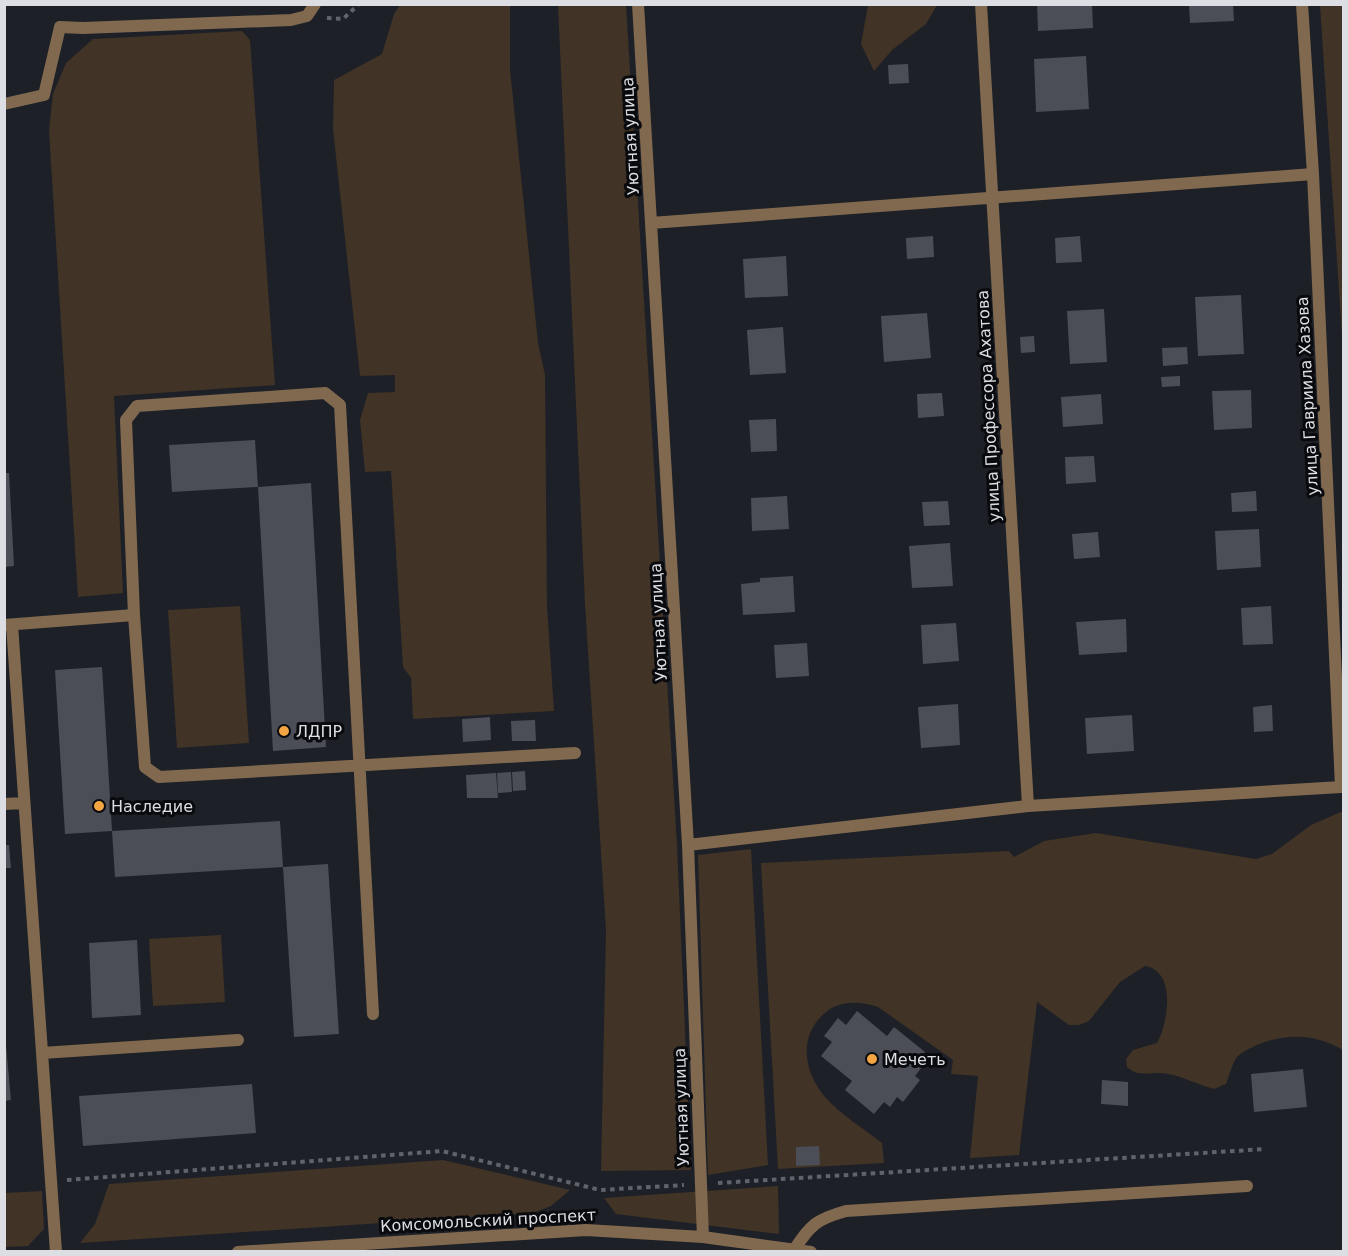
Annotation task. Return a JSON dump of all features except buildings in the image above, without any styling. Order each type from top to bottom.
[{"type":"street","points":[[4,104],[44,95],[60,27],[291,20],[307,16],[315,4]]},
{"type":"street","name":"Уютная улица","points":[[638,4],[688,846],[703,1237]]},
{"type":"street","name":"улица Профессора Ахатова","points":[[981,4],[1028,806]]},
{"type":"street","name":"улица Гавриила Хазова","points":[[1028,806],[1341,787],[1313,174],[1302,4]]},
{"type":"street","points":[[651,223],[1313,174]]},
{"type":"street","points":[[373,1014],[360,766],[340,405],[326,393],[137,406],[126,420],[134,615],[145,767],[159,777],[360,766],[575,753]]},
{"type":"street","points":[[56,1251],[24,803],[8,625],[134,615]]},
{"type":"street","points":[[4,804],[24,803]]},
{"type":"street","points":[[688,846],[1028,806]]},
{"type":"street","points":[[42,1053],[238,1040]]},
{"type":"street","points":[[794,1250],[808,1227],[824,1218],[846,1211],[1247,1186]]},
{"type":"street","name":"Комсомольский проспект","points":[[238,1251],[586,1230],[703,1237],[811,1251]]},
{"type":"path","points":[[307,16],[343,19],[359,4]]},
{"type":"path","points":[[64,1180],[442,1151],[600,1190],[1266,1149]]},
{"type":"shaded area","points":[[868,4],[937,5],[926,24],[892,50],[874,71],[861,44]]},
{"type":"shaded area","points":[[400,5],[510,5],[510,69],[538,343],[545,375],[547,607],[554,711],[413,719],[411,678],[403,667],[391,471],[365,472],[360,420],[368,393],[395,392],[395,375],[360,376],[333,129],[334,80],[382,54],[394,14]]},
{"type":"shaded area","points":[[558,5],[626,5],[677,845],[691,1170],[601,1171],[606,930],[585,604]]},
{"type":"shaded area","points":[[1320,5],[1343,5],[1343,351]]},
{"type":"shaded area","points":[[242,31],[250,40],[275,385],[114,396],[123,593],[78,597],[49,130],[53,94],[66,63],[93,39]]},
{"type":"shaded area","points":[[240,606],[249,743],[177,748],[168,610]]},
{"type":"shaded area","points":[[1343,811],[1343,1050],[1323,1041],[1304,1037],[1284,1038],[1262,1043],[1237,1057],[1226,1084],[1214,1089],[1168,1074],[1132,1071],[1127,1067],[1126,1059],[1133,1050],[1157,1043],[1166,1011],[1166,987],[1162,977],[1155,970],[1145,966],[1120,982],[1089,1021],[1079,1025],[1069,1025],[1037,1002],[1019,1155],[970,1158],[978,1076],[951,1074],[953,1060],[878,1007],[858,1003],[838,1005],[826,1012],[811,1031],[807,1053],[808,1065],[825,1097],[882,1143],[884,1163],[778,1169],[761,863],[1009,851],[1014,857],[1044,841],[1096,833],[1256,859],[1272,854],[1311,825]]},
{"type":"shaded area","points":[[751,849],[768,1165],[708,1175],[698,855]]},
{"type":"shaded area","points":[[221,935],[225,1002],[153,1006],[149,939]]},
{"type":"shaded area","points":[[443,1160],[570,1190],[551,1206],[533,1213],[80,1243],[95,1224],[109,1184]]},
{"type":"shaded area","points":[[778,1186],[779,1234],[616,1214],[604,1198]]},
{"type":"shaded area","points":[[42,1191],[44,1229],[28,1246],[5,1247],[5,1193]]},
{"type":"place","name":"ЛДПР","points":[[284,731]]},
{"type":"place","name":"Наследие","points":[[99,806]]},
{"type":"place","name":"Мечеть","points":[[872,1059]]}]
